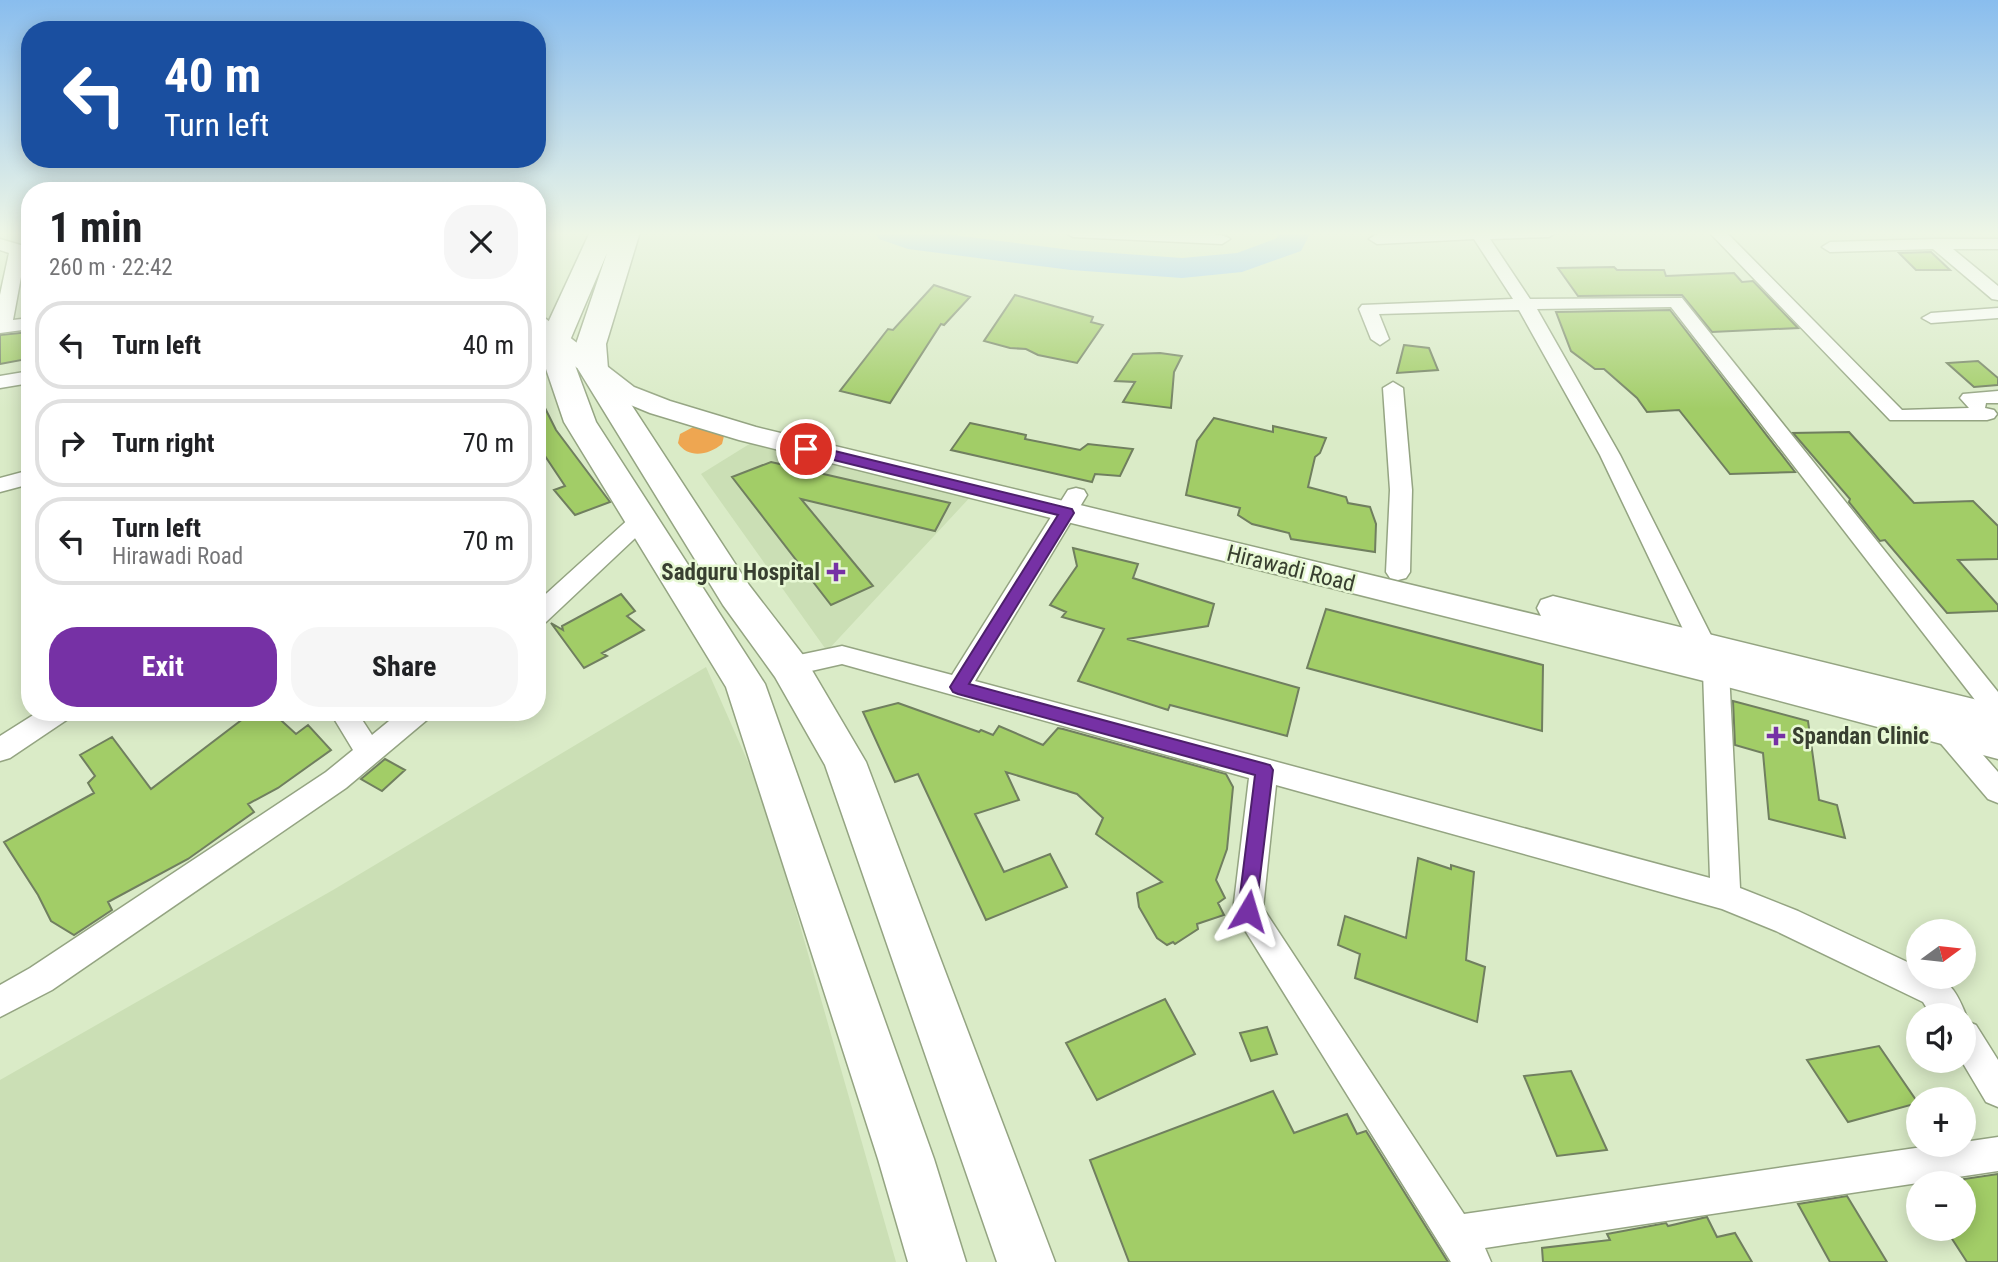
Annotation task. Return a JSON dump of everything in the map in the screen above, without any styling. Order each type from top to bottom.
[{"type":"main road","points":[[570,291],[547,331],[580,422],[745,684],[902,1146],[937,1262]]},
{"type":"main road","points":[[609,291],[592,344],[593,369],[736,595],[789,666],[845,762],[1026,1262]]},
{"type":"street","points":[[10,291],[4,306],[1,326],[21,324]]},
{"type":"street","points":[[1517,291],[1604,444],[1709,658],[1725,896]]},
{"type":"street","points":[[1775,291],[1897,416],[1994,412]]},
{"type":"street","points":[[1380,339],[1368,309],[1676,302],[1998,711]]},
{"type":"street","points":[[1931,318],[1998,313]]},
{"type":"street","name":"Hirawadi Road","points":[[547,331],[625,393],[660,407],[749,434],[1072,504],[1709,658],[1946,731],[1998,744]]},
{"type":"street","points":[[0,382],[21,378]]},
{"type":"street","points":[[1393,388],[1401,490],[1398,572]]},
{"type":"street","points":[[0,485],[21,479]]},
{"type":"street","points":[[958,687],[1072,504],[1398,572],[1709,658],[1998,719]]},
{"type":"street","points":[[546,608],[640,521]]},
{"type":"street","points":[[789,666],[842,655],[1725,896],[1787,920],[1934,991],[1942,1003]]},
{"type":"street","points":[[0,750],[45,721]]},
{"type":"street","points":[[349,721],[369,753]]},
{"type":"street","points":[[0,1002],[41,979],[336,780],[408,721]]},
{"type":"street","points":[[1946,731],[1998,792]]},
{"type":"street","points":[[1264,770],[1248,911],[1464,1248],[1998,1154]]},
{"type":"street","points":[[1976,1055],[1998,1090]]},
{"type":"shaded area","points":[[697,425],[725,432],[722,444],[699,454],[682,448],[678,443],[680,434]]},
{"type":"shaded area","name":"Sadguru Hospital","points":[[751,443],[974,493],[827,651],[701,474]]},
{"type":"shaded area","points":[[706,667],[763,796],[896,1262],[0,1262],[0,1080],[333,890]]},
{"type":"building","points":[[929,291],[952,291],[970,297],[944,325],[941,324],[890,403],[840,391],[888,329],[893,330]]},
{"type":"building","points":[[1574,291],[1762,291],[1798,328],[1712,332],[1682,295],[1578,296]]},
{"type":"building","points":[[1015,295],[1093,317],[1091,322],[1103,325],[1077,363],[984,341]]},
{"type":"building","points":[[1670,310],[1795,472],[1730,474],[1679,410],[1647,412],[1637,398],[1604,369],[1595,369],[1571,351],[1556,312]]},
{"type":"building","points":[[21,333],[21,360],[0,364],[0,335]]},
{"type":"building","points":[[1404,345],[1429,348],[1438,370],[1397,373]]},
{"type":"building","points":[[1160,353],[1182,356],[1174,372],[1171,408],[1123,402],[1135,382],[1115,381],[1133,354]]},
{"type":"building","points":[[1978,361],[1998,378],[1998,385],[1974,387],[1947,363]]},
{"type":"building","points":[[546,410],[556,430],[610,502],[575,515],[554,490],[565,486],[546,458]]},
{"type":"building","points":[[1214,418],[1273,432],[1273,426],[1326,438],[1320,453],[1315,457],[1308,487],[1346,497],[1348,503],[1370,507],[1376,524],[1375,552],[1291,539],[1289,533],[1252,524],[1238,515],[1240,508],[1186,495],[1197,441]]},
{"type":"building","points":[[970,423],[1026,435],[1025,439],[1080,450],[1088,444],[1133,449],[1120,476],[1095,474],[1092,482],[951,450]]},
{"type":"building","points":[[1849,432],[1914,503],[1973,501],[1998,526],[1998,559],[1958,560],[1998,605],[1998,611],[1947,613],[1885,540],[1880,541],[1849,502],[1850,499],[1793,433]]},
{"type":"building","points":[[771,462],[950,503],[935,531],[801,499],[873,586],[831,605],[732,477]]},
{"type":"building","points":[[1073,548],[1138,564],[1133,578],[1214,604],[1208,626],[1127,639],[1299,688],[1287,736],[1170,705],[1168,710],[1078,681],[1104,629],[1062,617],[1066,612],[1050,605],[1077,566]]},
{"type":"building","points":[[621,594],[635,611],[627,616],[644,630],[602,653],[607,656],[584,668],[551,623],[563,630],[562,626]]},
{"type":"building","points":[[1326,609],[1543,665],[1542,731],[1307,668]]},
{"type":"building","points":[[1733,701],[1808,721],[1819,800],[1837,805],[1845,838],[1769,819],[1763,753],[1735,745]]},
{"type":"building","points":[[898,703],[979,732],[981,730],[993,735],[999,726],[1043,745],[1058,728],[1226,774],[1233,787],[1227,849],[1216,880],[1225,898],[1218,903],[1224,915],[1197,924],[1198,929],[1175,944],[1173,942],[1167,945],[1157,938],[1139,907],[1137,893],[1162,882],[1096,834],[1103,818],[1077,794],[1006,772],[1019,800],[975,814],[1004,872],[1050,854],[1067,887],[986,920],[918,774],[895,782],[863,712]]},
{"type":"building","points":[[240,721],[282,721],[296,734],[308,725],[331,750],[278,788],[248,804],[254,812],[188,859],[108,902],[112,910],[74,935],[51,921],[38,895],[4,842],[94,793],[88,783],[95,776],[80,755],[112,737],[151,789]]},
{"type":"building","points":[[385,759],[405,770],[382,791],[361,779]]},
{"type":"building","points":[[1418,858],[1451,869],[1451,865],[1474,872],[1466,960],[1485,967],[1477,1022],[1355,978],[1360,954],[1338,945],[1345,916],[1406,938]]},
{"type":"building","points":[[1165,999],[1195,1054],[1097,1100],[1066,1043]]},
{"type":"building","points":[[1267,1027],[1277,1054],[1251,1061],[1240,1033]]},
{"type":"building","points":[[1879,1046],[1907,1087],[1906,1106],[1848,1122],[1807,1060]]},
{"type":"building","points":[[1571,1071],[1607,1150],[1557,1156],[1524,1076]]},
{"type":"building","points":[[1273,1091],[1294,1133],[1347,1114],[1357,1134],[1366,1131],[1448,1262],[1129,1262],[1090,1160]]},
{"type":"building","points":[[1998,1174],[1998,1262],[1967,1262],[1953,1241],[1976,1241],[1976,1177]]},
{"type":"building","points":[[1847,1196],[1887,1262],[1830,1262],[1798,1204]]},
{"type":"building","points":[[1707,1217],[1717,1237],[1735,1233],[1752,1262],[1543,1262],[1542,1248],[1610,1240],[1607,1234],[1666,1223],[1668,1226]]},
{"type":"place","name":"Sadguru Hospital","points":[[836,572]]},
{"type":"place","name":"Spandan Clinic","points":[[1776,736]]},
{"type":"route","points":[[806,449],[1067,513],[958,687],[1264,770],[1248,911]]}]
